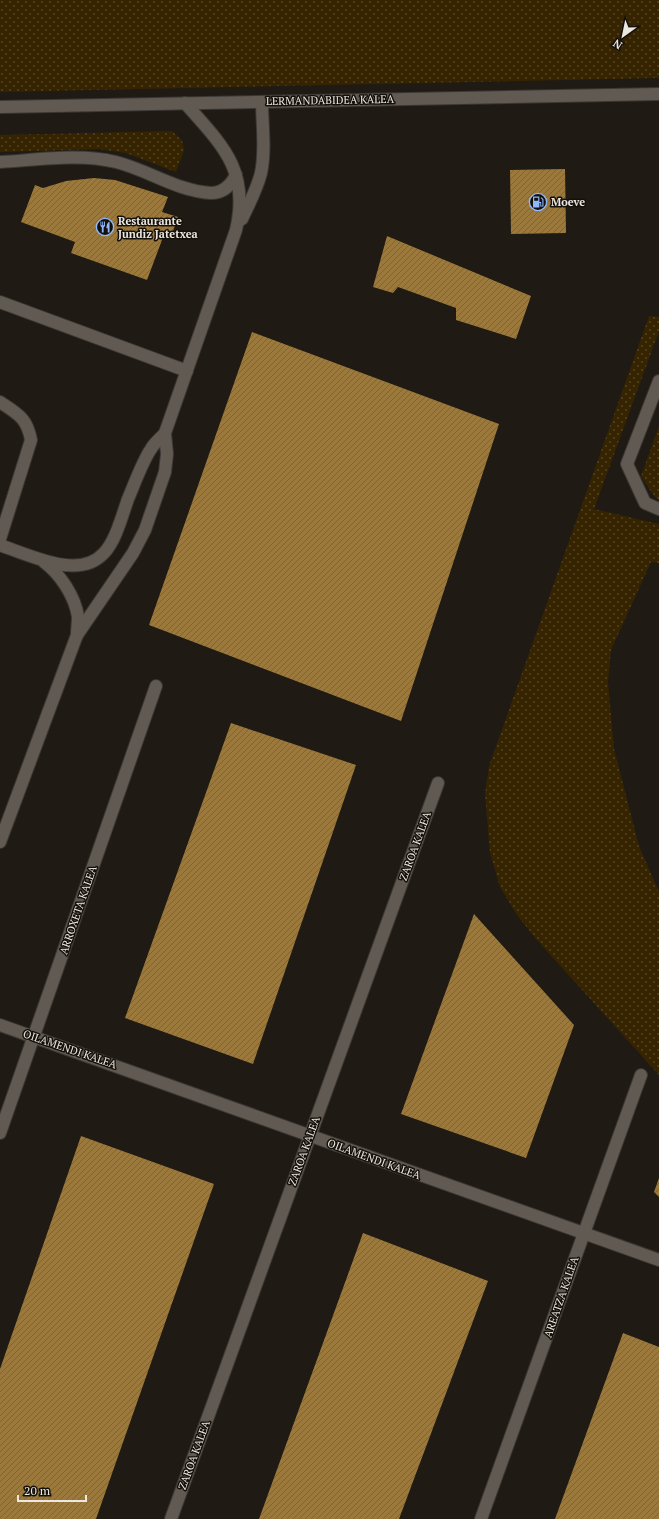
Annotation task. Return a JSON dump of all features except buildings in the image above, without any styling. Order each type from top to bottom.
[{"type":"street","name":"LERMANDABIDEA KALEA","points":[[0,107],[659,94]]},
{"type":"street","points":[[236,230],[254,193],[261,172],[263,148],[262,102]]},
{"type":"street","points":[[0,545],[41,560],[59,564],[78,565],[96,560],[108,550],[116,536],[129,498],[151,448],[165,433],[236,230],[241,211],[240,186],[234,166],[218,139],[185,103]]},
{"type":"street","points":[[0,162],[85,158],[116,162],[190,190],[213,193],[232,185],[236,175]]},
{"type":"street","points":[[0,302],[187,371]]},
{"type":"street","points":[[659,381],[627,464],[645,503],[659,510]]},
{"type":"street","points":[[0,402],[15,412],[29,426],[31,440],[0,539]]},
{"type":"street","points":[[0,842],[77,636],[133,553],[145,530],[165,472],[167,454],[165,433]]},
{"type":"street","points":[[41,560],[62,579],[73,601],[78,617],[77,636]]},
{"type":"street","name":"ARROXETA KALEA","points":[[0,1133],[156,686]]},
{"type":"street","name":"ZAROA KALEA","points":[[171,1519],[438,783]]},
{"type":"street","name":"OILAMENDI KALEA","points":[[0,1025],[659,1260]]},
{"type":"street","name":"AREATZA KALEA","points":[[482,1519],[583,1233],[641,1075]]},
{"type":"shaded area","points":[[0,0],[659,0],[659,78],[0,92]]},
{"type":"shaded area","points":[[172,131],[182,140],[184,150],[176,172],[126,153],[98,149],[0,152],[0,135]]},
{"type":"shaded area","points":[[649,316],[659,317],[659,331],[594,509],[659,524],[659,563],[651,562],[611,650],[608,682],[614,749],[639,846],[659,892],[659,1075],[536,939],[517,915],[500,887],[490,853],[485,794],[489,766]]},
{"type":"shaded area","points":[[659,426],[659,500],[654,496],[641,476]]},
{"type":"place","name":"Moeve","points":[[538,202]]},
{"type":"place","name":"Restaurante Jundiz Jatetxea","points":[[105,227]]}]
